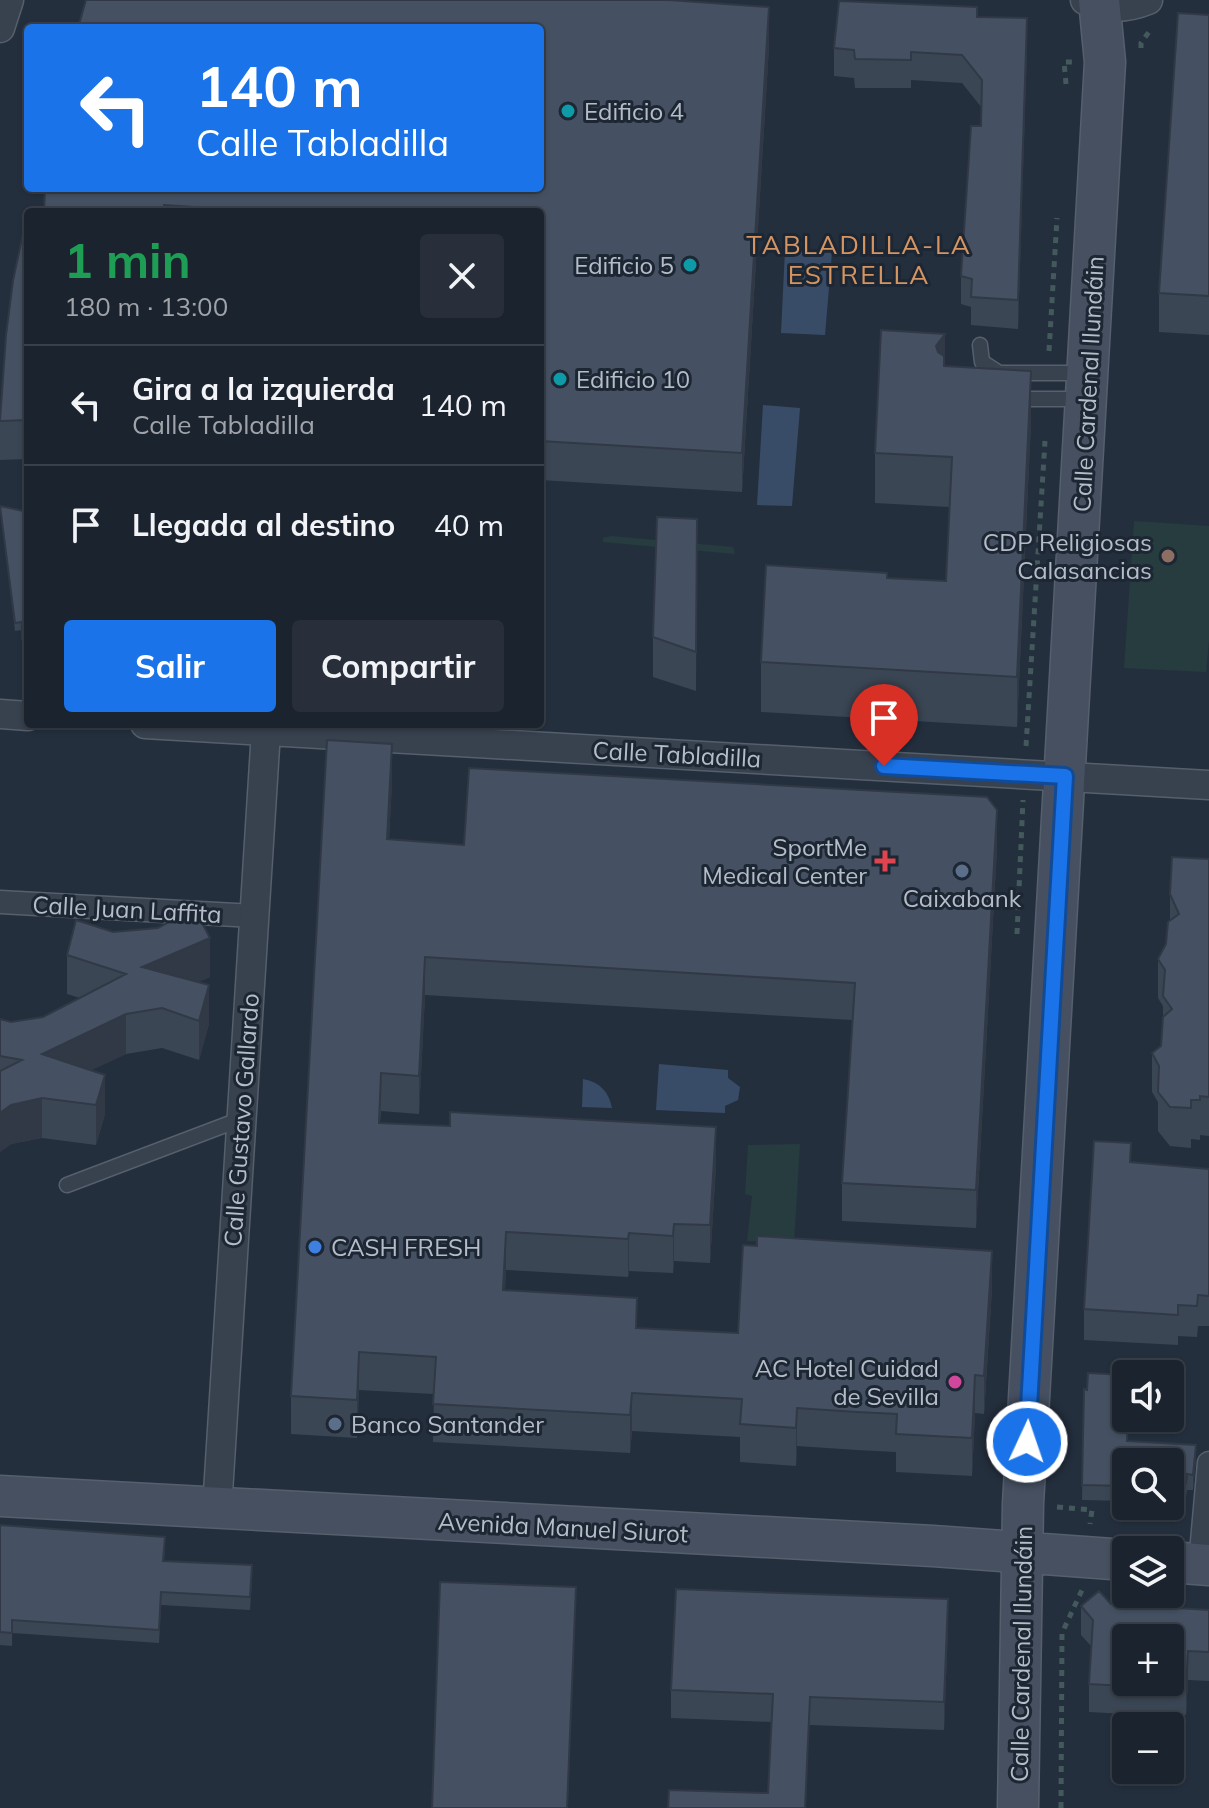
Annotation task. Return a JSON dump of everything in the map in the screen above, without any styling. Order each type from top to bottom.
[{"type":"main road","name":"Calle Cardenal Ilundáin","points":[[1018,1808],[1021,1551],[1088,386],[1123,58],[1120,5]]},
{"type":"main road","name":"Avenida Manuel Siurot","points":[[0,1496],[1021,1551],[1112,1559]]},
{"type":"street","points":[[0,28],[9,0]]},
{"type":"street","points":[[0,714],[24,716]]},
{"type":"street","name":"Calle Tabladilla","points":[[214,728],[1209,785]]},
{"type":"street","name":"Calle Gustavo Gallardo","points":[[217,1509],[266,731]]},
{"type":"street","name":"Calle Juan Laffita","points":[[0,902],[254,916]]},
{"type":"street","points":[[1193,1564],[1209,1463]]},
{"type":"lane","points":[[980,345],[982,362],[999,373],[1088,386]]},
{"type":"lane","points":[[993,398],[1088,386]]},
{"type":"lane","points":[[67,1185],[241,1119]]},
{"type":"path","points":[[1120,5],[1141,43],[1123,58]]},
{"type":"path","points":[[1064,62],[1065,96]]},
{"type":"path","points":[[1049,359],[1058,205]]},
{"type":"path","points":[[1025,755],[1045,441]]},
{"type":"path","points":[[1056,1507],[1092,1510]]},
{"type":"path","points":[[1061,1808],[1062,1633],[1083,1590]]},
{"type":"green space","points":[[1134,521],[1209,526],[1206,672],[1124,668]]},
{"type":"green space","points":[[611,536],[733,547],[735,554],[603,542],[603,538]]},
{"type":"green space","points":[[800,1144],[794,1243],[747,1241],[752,1196],[745,1194],[748,1145]]},
{"type":"water","points":[[785,250],[832,252],[825,335],[781,333]]},
{"type":"water","points":[[763,405],[800,408],[792,506],[757,505]]},
{"type":"water","points":[[659,1064],[728,1070],[728,1078],[740,1087],[738,1100],[725,1106],[725,1113],[656,1110]]},
{"type":"water","points":[[583,1079],[603,1089],[612,1108],[582,1107]]},
{"type":"building","points":[[86,0],[669,0],[769,7],[742,453],[544,441],[544,208],[211,208],[164,205],[164,208],[44,208],[45,192],[544,192],[544,24],[79,24]]},
{"type":"building","points":[[839,1],[977,7],[977,17],[1027,18],[1018,300],[971,297],[972,279],[961,276],[971,126],[981,126],[982,80],[962,55],[911,52],[911,60],[855,59],[854,50],[834,48]]},
{"type":"building","points":[[1178,13],[1209,15],[1209,296],[1159,293]]},
{"type":"building","points":[[24,229],[24,420],[0,421],[6,335]]},
{"type":"building","points":[[881,330],[945,334],[936,346],[944,356],[944,366],[1031,371],[1017,677],[761,662],[766,565],[887,573],[887,578],[946,581],[952,457],[875,453]]},
{"type":"building","points":[[0,506],[24,511],[24,639],[22,622],[15,623]]},
{"type":"building","points":[[657,517],[697,519],[696,652],[653,637]]},
{"type":"building","points":[[327,740],[392,744],[387,839],[464,845],[469,768],[987,797],[997,810],[976,1190],[842,1183],[855,983],[425,957],[419,1076],[381,1073],[379,1123],[450,1126],[450,1112],[716,1127],[710,1225],[674,1224],[673,1236],[629,1233],[628,1239],[506,1232],[503,1290],[637,1298],[636,1328],[738,1333],[743,1245],[757,1246],[757,1236],[992,1251],[984,1376],[975,1375],[972,1438],[896,1434],[897,1414],[797,1408],[796,1428],[740,1424],[742,1399],[632,1393],[630,1415],[433,1404],[436,1357],[359,1352],[357,1400],[291,1396]]},
{"type":"building","points":[[1172,857],[1209,859],[1209,1097],[1200,1096],[1200,1100],[1191,1100],[1191,1108],[1170,1107],[1158,1092],[1159,1066],[1152,1053],[1161,1046],[1163,1017],[1172,1009],[1163,996],[1165,970],[1158,959],[1166,944],[1168,922],[1179,914],[1170,894]]},
{"type":"building","points":[[194,908],[210,938],[142,967],[209,985],[199,1021],[162,1008],[126,1014],[42,1054],[105,1075],[96,1105],[42,1098],[11,1105],[0,1113],[0,1071],[22,1060],[0,1056],[0,1019],[11,1022],[43,1017],[126,974],[67,955],[76,920],[113,932],[158,928]]},
{"type":"building","points":[[1094,1141],[1131,1143],[1130,1162],[1209,1169],[1209,1296],[1198,1295],[1197,1306],[1178,1305],[1178,1315],[1084,1309]]},
{"type":"building","points":[[1088,1373],[1112,1374],[1112,1432],[1127,1432],[1127,1441],[1196,1445],[1193,1475],[1187,1474],[1184,1483],[1184,1448],[1112,1448],[1112,1486],[1082,1485],[1084,1389],[1087,1390]]},
{"type":"building","points":[[0,1525],[165,1537],[163,1561],[252,1565],[250,1597],[161,1592],[159,1630],[12,1620],[12,1633],[0,1632]]},
{"type":"building","points":[[440,1582],[576,1587],[567,1808],[432,1808]]},
{"type":"building","points":[[676,1589],[948,1599],[944,1702],[810,1697],[805,1808],[668,1808],[669,1790],[768,1793],[773,1694],[671,1690]]},
{"type":"building","points":[[1099,1591],[1112,1608],[1209,1610],[1209,1652],[1188,1651],[1184,1686],[1184,1624],[1112,1624],[1112,1685],[1089,1684],[1093,1620],[1081,1606]]},
{"type":"place","name":"Edificio 4","points":[[568,111]]},
{"type":"place","name":"Edificio 5","points":[[690,265]]},
{"type":"place","name":"Edificio 10","points":[[560,379]]},
{"type":"place","name":"CDP Religiosas Calasancias","points":[[1168,556]]},
{"type":"place","name":"SportMe Medical Center","points":[[885,861]]},
{"type":"place","name":"Caixabank","points":[[962,871]]},
{"type":"place","name":"CASH FRESH","points":[[315,1247]]},
{"type":"place","name":"AC Hotel Cuidad de Sevilla","points":[[955,1382]]},
{"type":"place","name":"Banco Santander","points":[[335,1424]]},
{"type":"district","name":"TABLADILLA-LA ESTRELLA","points":[[859,259]]},
{"type":"route","points":[[884,766],[1065,776],[1027,1442]]}]
